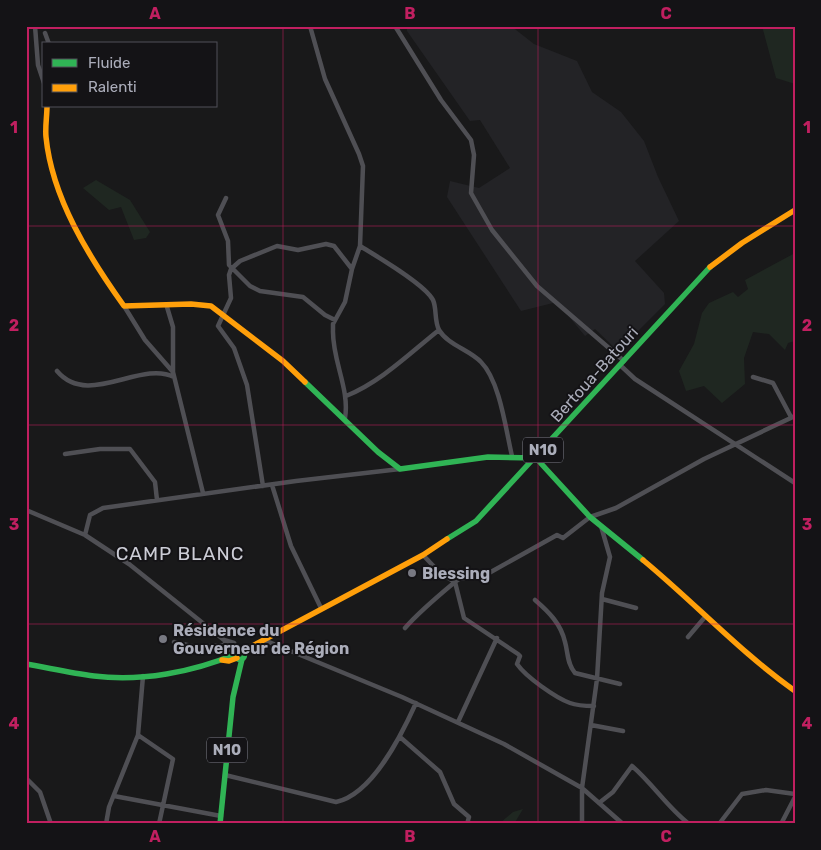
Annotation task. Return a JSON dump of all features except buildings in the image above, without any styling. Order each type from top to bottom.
[{"type":"main road","points":[[47,108],[46,137],[55,177],[73,220],[100,269],[124,306],[167,307],[203,304],[211,306],[283,362],[345,418],[378,452],[400,469],[451,460],[512,456],[536,458],[590,517],[772,675],[795,691]]},
{"type":"main road","name":"Bertoua-Batouri","points":[[26,663],[95,676],[143,676],[180,672],[239,655],[247,647],[257,644],[423,555],[482,516],[709,268],[742,243],[795,210]]},
{"type":"main road","name":"N10","points":[[220,824],[236,677],[235,665],[239,655]]},
{"type":"street","points":[[35,26],[38,66],[42,72]]},
{"type":"street","points":[[310,26],[325,80],[360,154],[363,166],[360,246],[352,269],[345,302],[332,330],[334,350],[346,396],[345,418]]},
{"type":"street","points":[[395,26],[441,100],[471,140],[474,155],[471,194],[492,230],[537,286],[622,363],[635,379],[795,482]]},
{"type":"street","points":[[45,33],[48,42]]},
{"type":"street","points":[[226,198],[218,215],[228,241],[227,258],[232,268],[253,288],[270,293],[303,296],[325,315],[335,320]]},
{"type":"street","points":[[263,486],[246,385],[234,348],[218,326],[225,316],[231,298],[229,275],[232,268],[240,261],[277,246],[298,250],[326,244],[334,246],[352,269]]},
{"type":"street","points":[[360,246],[416,283],[429,294],[434,302],[434,311],[439,330],[445,337],[484,365],[497,396],[512,456]]},
{"type":"street","points":[[124,306],[145,340],[174,374]]},
{"type":"street","points":[[167,307],[173,327],[174,374],[203,493]]},
{"type":"street","points":[[346,396],[360,391],[383,375],[439,330]]},
{"type":"street","points":[[57,372],[69,382],[85,385],[106,383],[160,372],[174,374]]},
{"type":"street","points":[[406,628],[423,608],[429,606],[459,579],[490,573],[558,535],[563,538],[590,517],[616,508],[686,468],[793,416],[773,384],[753,377]]},
{"type":"street","points":[[65,454],[100,449],[130,449],[155,482],[157,500]]},
{"type":"street","points":[[85,535],[87,522],[93,512],[203,493],[400,469]]},
{"type":"street","points":[[272,485],[291,546],[321,608]]},
{"type":"street","points":[[26,510],[85,535],[129,564],[224,640],[234,643],[239,655]]},
{"type":"street","points":[[582,824],[582,788],[597,679],[602,599],[610,556],[601,525]]},
{"type":"street","points":[[423,555],[440,573],[455,582],[464,618],[519,654],[517,664],[534,680],[570,703],[594,706]]},
{"type":"street","points":[[602,599],[636,608]]},
{"type":"street","points":[[535,600],[547,610],[559,626],[572,670],[578,674],[620,684]]},
{"type":"street","points":[[688,637],[705,617]]},
{"type":"street","points":[[458,722],[497,638]]},
{"type":"street","points":[[224,640],[226,645],[239,655]]},
{"type":"street","points":[[263,640],[290,653],[458,722],[511,748],[582,788],[624,824]]},
{"type":"street","points":[[174,642],[196,647],[226,645]]},
{"type":"street","points":[[106,824],[114,796],[138,735],[143,676]]},
{"type":"street","points":[[225,775],[340,801],[356,792],[373,775],[400,737],[416,704]]},
{"type":"street","points":[[591,725],[623,731]]},
{"type":"street","points":[[138,735],[173,759],[161,806],[159,824]]},
{"type":"street","points":[[400,737],[440,772],[454,804],[469,817],[468,824]]},
{"type":"street","points":[[599,802],[613,792],[632,766],[646,778],[676,814],[689,824]]},
{"type":"street","points":[[26,778],[40,792],[51,824]]},
{"type":"street","points":[[719,824],[742,794],[766,790],[795,796],[781,824]]},
{"type":"street","points":[[114,796],[221,816]]},
{"type":"shaded area","points":[[407,26],[511,26],[534,44],[577,61],[592,92],[621,112],[644,141],[658,177],[679,221],[635,261],[664,293],[665,304],[618,351],[595,329],[585,336],[557,302],[521,311],[447,197],[450,181],[479,188],[510,168],[480,120],[470,121],[407,31]]},
{"type":"shaded area","points":[[762,26],[795,26],[795,84],[776,78]]},
{"type":"shaded area","points":[[96,180],[130,200],[150,232],[146,238],[134,240],[121,207],[109,210],[83,188]]},
{"type":"shaded area","points":[[795,253],[795,341],[788,343],[785,350],[769,334],[753,332],[744,358],[745,384],[722,403],[704,386],[686,391],[679,371],[694,344],[702,313],[709,303],[733,292],[738,297],[748,289],[745,280]]},
{"type":"shaded area","points":[[523,809],[514,824],[395,824],[444,821],[500,823],[513,812]]},
{"type":"traffic: fast","points":[[447,539],[476,521],[710,267]]},
{"type":"traffic: fast","points":[[305,382],[378,452],[400,469],[488,457],[536,458],[590,517],[643,560]]},
{"type":"traffic: fast","points":[[240,650],[245,655],[240,660],[235,655],[240,650]]},
{"type":"traffic: fast","points":[[26,664],[94,676],[130,678],[185,670],[236,654]]},
{"type":"traffic: fast","points":[[220,824],[233,697],[242,659]]},
{"type":"traffic: slow","points":[[47,108],[46,133],[50,160],[64,204],[98,268],[124,306],[191,304],[211,306],[283,361],[305,382]]},
{"type":"traffic: slow","points":[[710,267],[742,243],[795,210]]},
{"type":"traffic: slow","points":[[243,651],[423,555],[447,539]]},
{"type":"traffic: slow","points":[[643,560],[736,644],[795,691]]},
{"type":"traffic: slow","points":[[222,660],[229,661],[237,658]]},
{"type":"place","name":"Blessing","points":[[412,573]]},
{"type":"place","name":"Résidence du Gouverneur de Région","points":[[163,639]]},
{"type":"district","name":"CAMP BLANC","points":[[180,553]]}]
